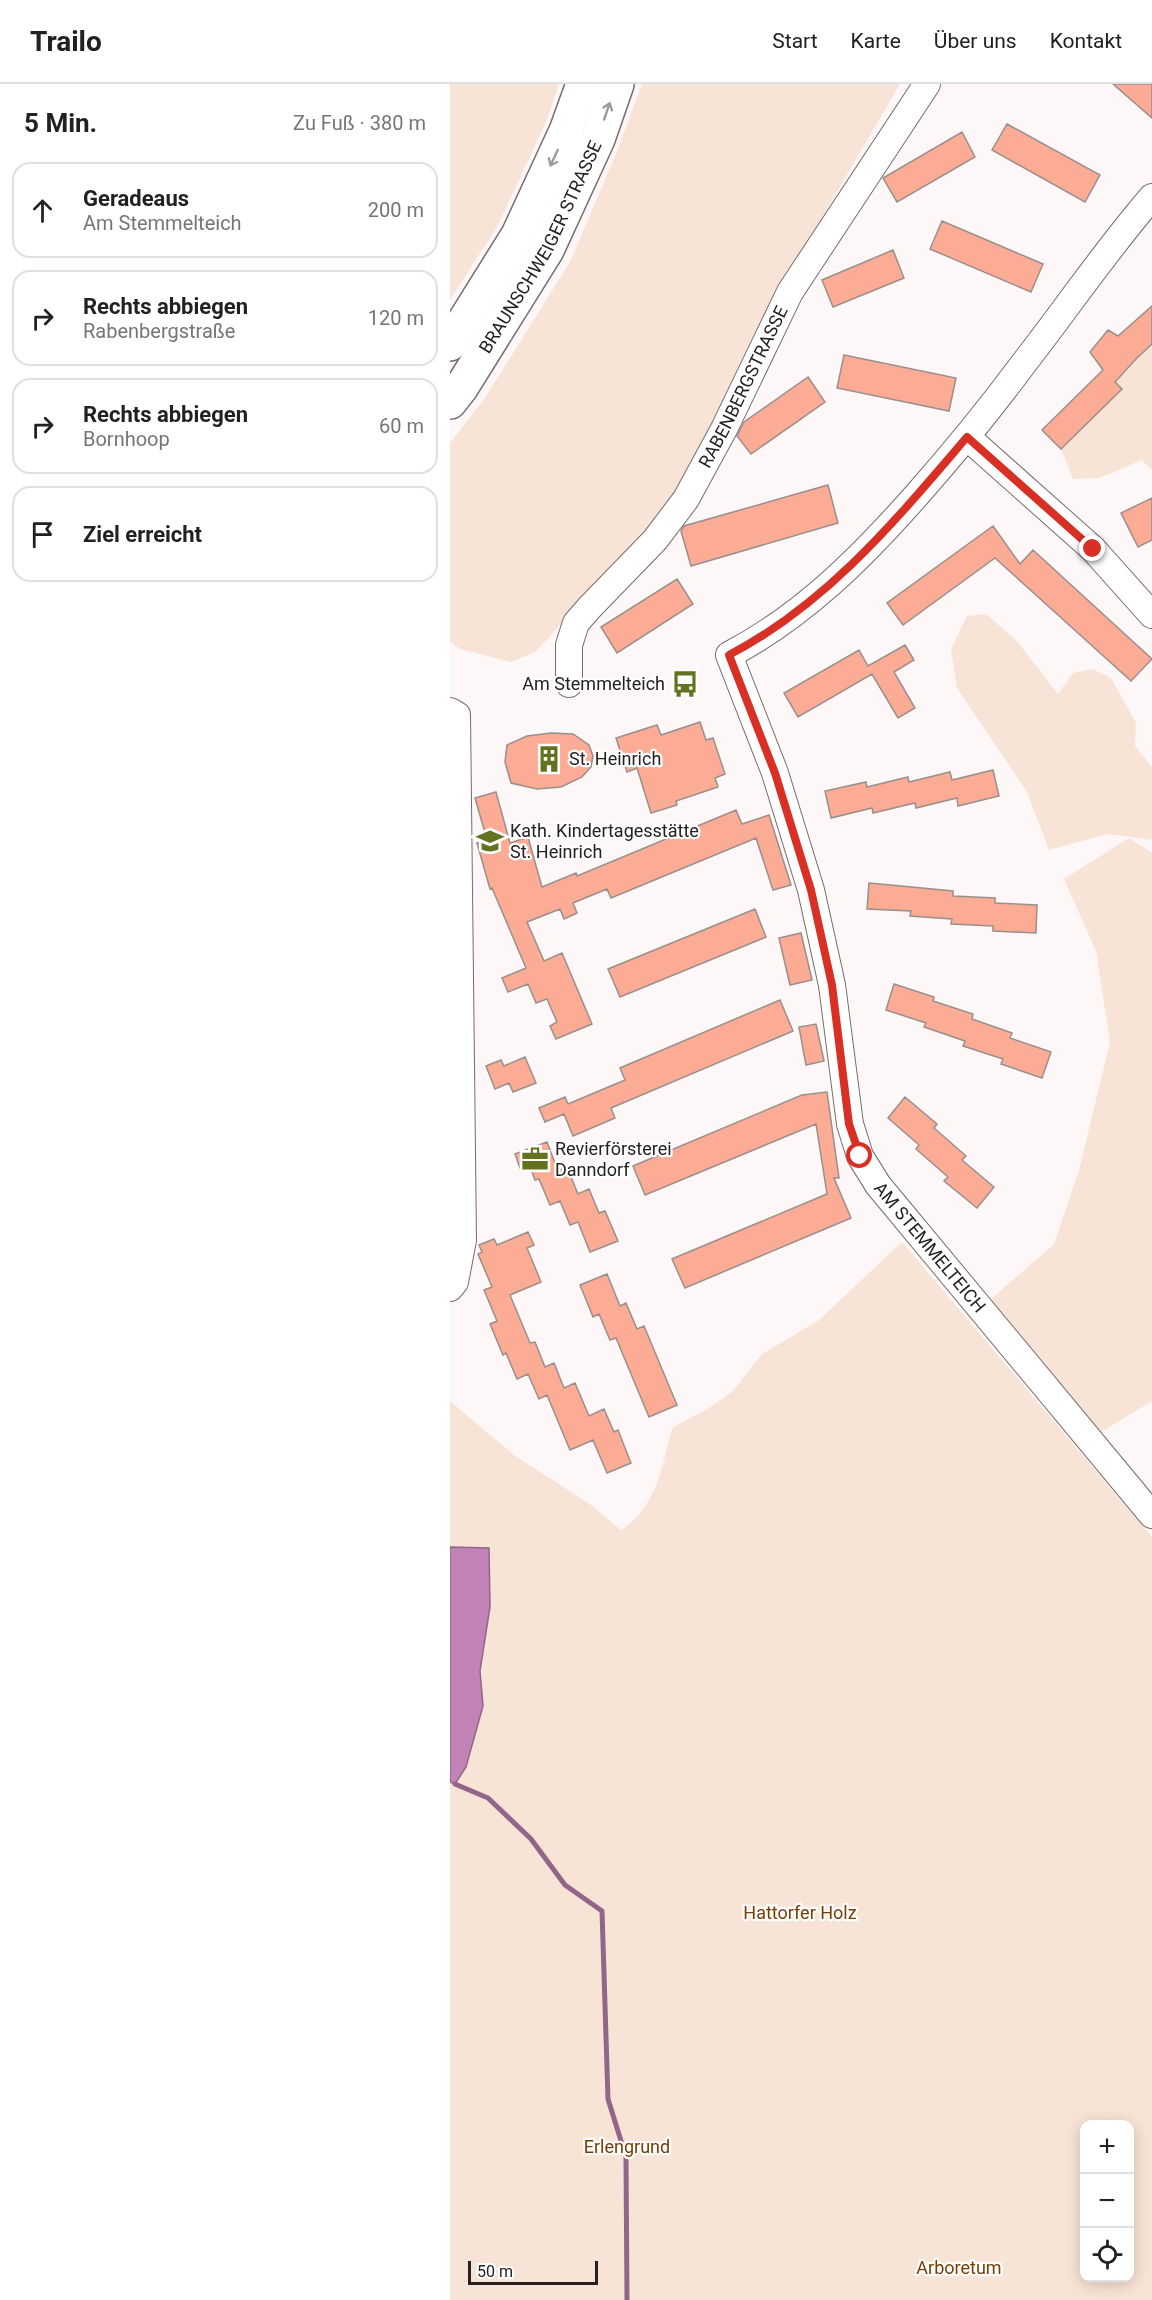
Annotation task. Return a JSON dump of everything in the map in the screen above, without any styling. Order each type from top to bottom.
[{"type":"main road","name":"BRAUNSCHWEIGER STRASSE","points":[[450,344],[518,235],[566,131],[583,84]]},
{"type":"main road","name":"BRAUNSCHWEIGER STRASSE","points":[[450,402],[547,250],[598,139],[617,84]]},
{"type":"street","name":"RABENBERGSTRASSE","points":[[569,684],[569,645],[576,623],[655,540],[686,499],[724,429],[790,292],[927,84]]},
{"type":"street","points":[[1152,197],[1117,238],[967,437],[1093,549],[1152,615]]},
{"type":"street","name":"AM STEMMELTEICH","points":[[967,437],[877,541],[841,576],[803,608],[757,641],[729,655],[775,773],[811,890],[832,985],[849,1124],[860,1156],[878,1185],[1152,1515]]},
{"type":"street","points":[[450,1288],[455,1282],[463,1240],[453,713]]},
{"type":"green space","points":[[450,84],[559,84],[546,122],[497,227],[450,300]]},
{"type":"green space","points":[[642,84],[900,84],[752,338],[700,453],[668,503],[622,560],[535,652],[511,662],[460,649],[450,642],[450,443],[485,398],[570,262],[618,149]]},
{"type":"green space","points":[[1152,344],[1152,470],[1142,460],[1099,478],[1073,479],[1061,449],[1121,389],[1115,382]]},
{"type":"green space","points":[[986,614],[1016,640],[1058,694],[1073,673],[1093,669],[1111,678],[1136,723],[1135,746],[1152,767],[1152,840],[1108,834],[1049,850],[1027,792],[957,688],[951,649],[967,616]]},
{"type":"green space","points":[[1129,838],[1152,853],[1152,1401],[1098,1434],[990,1300],[1054,1244],[1079,1170],[1110,1042],[1096,951],[1064,879]]},
{"type":"green space","name":"Hattorfer Holz","points":[[902,1242],[1152,1537],[1152,2300],[450,2300],[450,1782],[455,1784],[466,1767],[483,1706],[480,1671],[490,1607],[489,1548],[450,1547],[450,1401],[514,1455],[591,1505],[621,1530],[643,1510],[650,1498],[661,1471],[672,1428],[709,1408],[733,1391],[762,1354],[819,1320]]},
{"type":"shaded area","points":[[450,1547],[489,1548],[490,1607],[480,1671],[483,1706],[466,1767],[455,1784],[450,1782]]},
{"type":"building","points":[[1113,84],[1152,84],[1152,118]]},
{"type":"building","points":[[1007,124],[1100,175],[1085,202],[992,150]]},
{"type":"building","points":[[962,132],[975,157],[897,202],[883,178]]},
{"type":"building","points":[[942,221],[1043,264],[1031,292],[930,249]]},
{"type":"building","points":[[893,250],[904,278],[833,307],[822,280]]},
{"type":"building","points":[[1152,306],[1152,344],[1115,382],[1122,389],[1061,449],[1042,430],[1103,370],[1090,352],[1108,330],[1118,336]]},
{"type":"building","points":[[844,355],[956,378],[949,411],[837,388]]},
{"type":"building","points":[[808,377],[825,402],[751,454],[737,436],[744,422]]},
{"type":"building","points":[[828,485],[838,523],[691,566],[681,531],[684,526]]},
{"type":"building","points":[[1152,498],[1152,540],[1138,547],[1121,513]]},
{"type":"building","points":[[993,526],[1020,564],[1033,550],[1152,659],[1131,681],[995,558],[903,625],[887,603]]},
{"type":"building","points":[[677,579],[693,604],[617,653],[601,627]]},
{"type":"building","points":[[905,645],[914,660],[894,672],[915,708],[898,718],[872,674],[798,717],[784,693],[859,650],[868,666]]},
{"type":"building","points":[[700,722],[706,740],[713,738],[725,774],[715,778],[718,787],[676,801],[677,805],[651,813],[637,768],[627,772],[616,738],[657,725],[661,735]]},
{"type":"building","name":"St. Heinrich","points":[[551,733],[573,734],[589,745],[593,756],[591,767],[582,777],[561,787],[537,789],[511,783],[505,762],[507,745],[527,736]]},
{"type":"building","points":[[993,770],[999,796],[958,806],[957,798],[916,808],[915,803],[873,813],[872,808],[831,818],[825,791],[866,782],[867,787],[908,777],[909,782],[950,772],[952,780]]},
{"type":"building","points":[[496,792],[510,843],[528,837],[542,887],[576,873],[577,876],[736,810],[742,824],[769,815],[791,885],[773,890],[756,838],[611,898],[607,889],[573,903],[577,913],[564,919],[560,909],[527,922],[544,961],[562,953],[592,1024],[556,1039],[550,1026],[557,1022],[547,999],[536,1003],[528,984],[508,992],[502,978],[526,968],[492,888],[490,889],[477,843],[487,840],[475,798]]},
{"type":"building","points":[[869,883],[953,891],[953,896],[995,898],[995,903],[1037,905],[1036,933],[993,931],[993,926],[951,924],[952,919],[910,916],[911,911],[867,909]]},
{"type":"building","points":[[755,909],[766,937],[620,997],[608,969]]},
{"type":"building","points":[[801,933],[812,980],[790,985],[779,938]]},
{"type":"building","points":[[894,984],[934,997],[933,1001],[973,1014],[972,1019],[1012,1033],[1010,1038],[1051,1052],[1042,1078],[1001,1064],[1003,1059],[963,1046],[965,1041],[924,1027],[926,1023],[886,1010]]},
{"type":"building","points":[[780,1000],[793,1031],[611,1108],[615,1118],[573,1136],[564,1114],[545,1122],[539,1108],[565,1097],[568,1104],[625,1080],[620,1068]]},
{"type":"building","points":[[816,1024],[824,1061],[806,1065],[799,1027]]},
{"type":"building","points":[[525,1057],[536,1083],[513,1092],[509,1083],[495,1089],[486,1066],[501,1060],[504,1066]]},
{"type":"building","points":[[827,1092],[839,1178],[834,1178],[851,1218],[685,1288],[672,1259],[827,1194],[816,1124],[645,1195],[633,1166],[802,1095]]},
{"type":"building","points":[[905,1097],[937,1124],[934,1128],[966,1156],[962,1160],[994,1187],[977,1208],[944,1181],[948,1177],[916,1149],[919,1145],[888,1118]]},
{"type":"building","points":[[547,1142],[558,1171],[567,1167],[578,1194],[589,1189],[599,1213],[605,1211],[618,1241],[590,1252],[578,1222],[570,1225],[560,1201],[550,1205],[539,1179],[535,1180],[529,1164],[520,1168],[515,1154]]},
{"type":"building","points":[[528,1232],[534,1245],[527,1248],[541,1282],[510,1295],[530,1343],[535,1342],[545,1367],[554,1363],[564,1388],[575,1383],[589,1416],[604,1409],[614,1432],[618,1430],[631,1463],[607,1473],[593,1440],[570,1450],[547,1395],[539,1399],[528,1374],[517,1379],[506,1353],[503,1355],[490,1324],[497,1321],[484,1290],[492,1287],[478,1254],[482,1252],[479,1245],[494,1239],[497,1245]]},
{"type":"building","points":[[607,1274],[620,1306],[626,1303],[637,1329],[644,1326],[677,1405],[649,1417],[616,1338],[610,1340],[599,1314],[593,1317],[580,1285]]},
{"type":"waterway","points":[[455,1784],[488,1798],[531,1839],[565,1885],[602,1911],[608,2099],[626,2157],[627,2300]]},
{"type":"place","name":"Am Stemmelteich","points":[[685,684]]},
{"type":"place","name":"St. Heinrich","points":[[549,759]]},
{"type":"place","name":"Kath. Kindertagesstätte St. Heinrich","points":[[490,841]]},
{"type":"place","name":"Revierförsterei Danndorf","points":[[535,1159]]},
{"type":"route","points":[[860,1156],[849,1124],[846,1081],[832,985],[811,890],[775,773],[729,655],[757,641],[803,608],[841,576],[877,541],[967,437],[1093,549]]},
{"type":"park label","name":"Erlengrund","points":[[627,2147]]},
{"type":"park label","name":"Arboretum","points":[[959,2268]]}]
